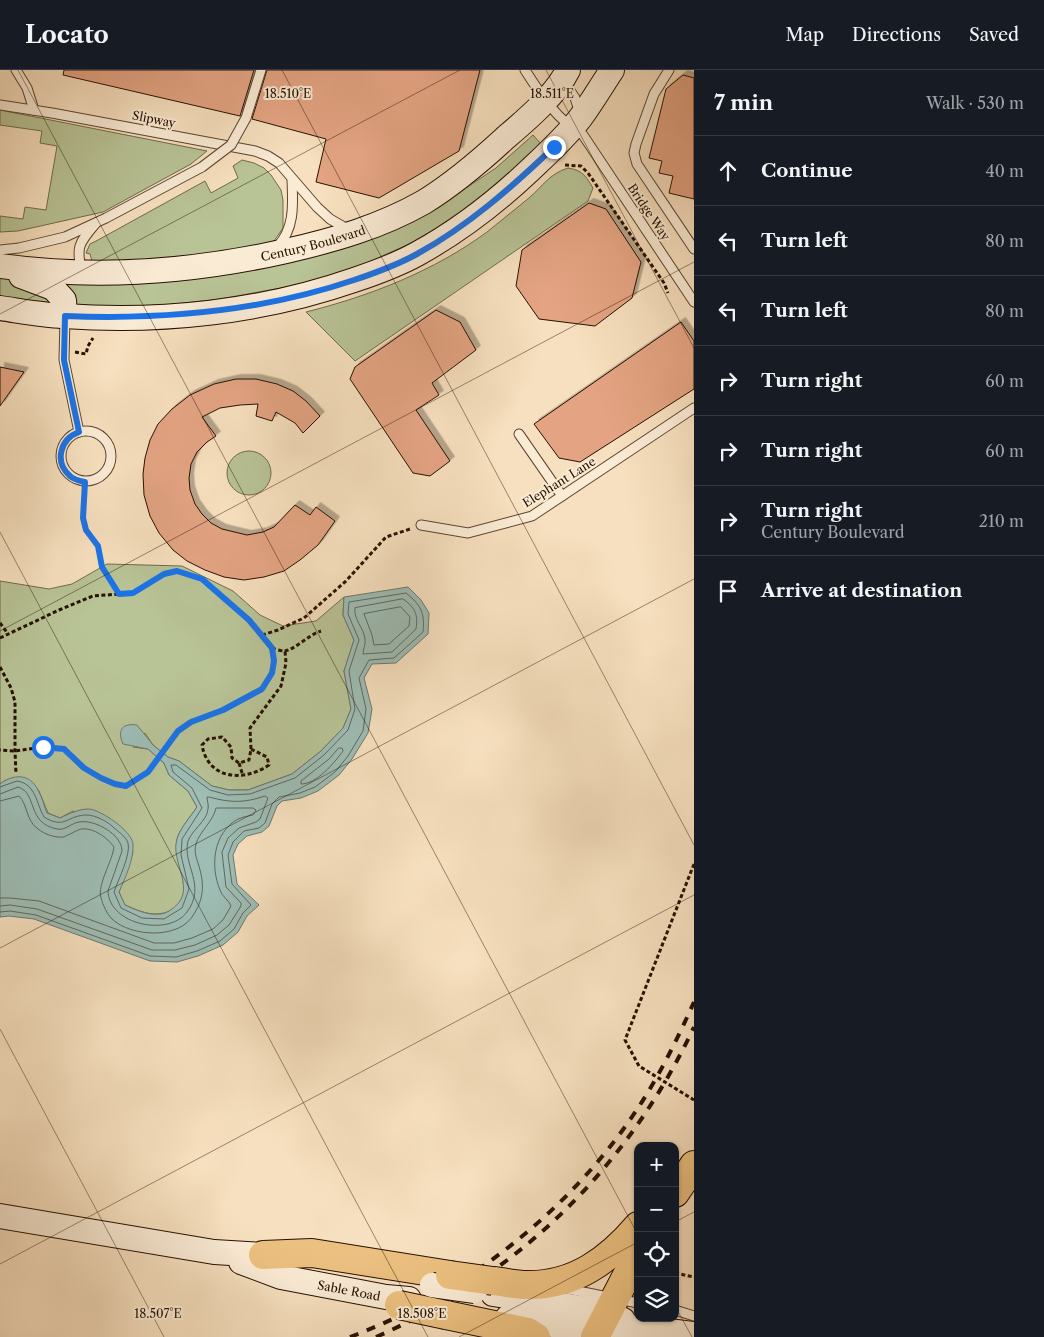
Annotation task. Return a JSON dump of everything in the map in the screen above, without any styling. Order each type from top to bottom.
[{"type":"highway","points":[[679,1179],[694,1164]]},
{"type":"highway","points":[[679,1187],[694,1164]]},
{"type":"highway","points":[[263,1255],[312,1253],[441,1280],[485,1286],[544,1284],[573,1277],[594,1267],[611,1254],[634,1230]]},
{"type":"highway","points":[[610,1316],[634,1263]]},
{"type":"highway","points":[[398,1300],[451,1311],[528,1332],[536,1337]]},
{"type":"main road","points":[[0,308],[65,316],[118,318],[221,312],[327,290],[373,274],[416,255],[454,232],[512,187],[579,127],[612,70]]},
{"type":"main road","name":"Century Boulevard","points":[[0,266],[82,272],[169,269],[216,264],[262,256],[356,233],[424,202],[457,180],[494,149],[545,100],[562,73]]},
{"type":"main road","points":[[0,272],[18,275],[53,288],[64,300],[65,316]]},
{"type":"main road","name":"Sable Road","points":[[0,1216],[214,1252],[263,1255]]},
{"type":"main road","name":"Sable Road","points":[[214,1252],[281,1277],[398,1300]]},
{"type":"main road","points":[[485,1286],[610,1316],[636,1327],[694,1334]]},
{"type":"main road","points":[[451,1311],[610,1316]]},
{"type":"lane","points":[[16,70],[28,88],[34,110]]},
{"type":"lane","points":[[0,250],[20,248],[65,237],[102,220],[202,167],[217,157],[231,145],[246,118],[262,70]]},
{"type":"lane","points":[[525,70],[545,100],[579,127]]},
{"type":"lane","points":[[669,70],[654,94],[634,153],[637,164],[691,236],[694,249]]},
{"type":"lane","points":[[562,73],[575,98],[579,127]]},
{"type":"lane","name":"Slipway","points":[[0,105],[255,151],[279,163],[292,180],[330,219],[356,233]]},
{"type":"lane","name":"Bridge Way","points":[[579,127],[694,302]]},
{"type":"lane","points":[[262,256],[281,244],[290,227],[293,210],[292,180]]},
{"type":"lane","points":[[82,272],[79,255],[80,242],[102,220]]},
{"type":"lane","points":[[65,316],[64,360],[79,432]]},
{"type":"lane","name":"Elephant Lane","points":[[421,525],[468,533],[532,516],[694,408]]},
{"type":"lane","points":[[84,431],[98,434],[108,443],[112,456],[108,470],[98,479],[85,482],[72,478],[62,467],[60,457],[62,446],[71,435],[84,431]]},
{"type":"lane","points":[[519,434],[562,496]]},
{"type":"lane","points":[[544,1284],[610,1316]]},
{"type":"lane","points":[[679,1311],[694,1316]]},
{"type":"path","points":[[85,482],[83,518],[86,530],[98,546],[102,567],[119,594]]},
{"type":"path","points":[[262,635],[304,618],[346,580],[386,536],[421,525]]},
{"type":"path","points":[[0,638],[93,596],[133,593],[164,574],[177,571],[202,579],[249,620],[272,648],[274,661],[272,673],[262,689],[223,710],[191,722],[178,731],[148,772],[126,786],[115,784],[84,768],[64,749],[43,747],[15,752],[0,750]]},
{"type":"path","points":[[0,623],[8,634]]},
{"type":"path","points":[[272,648],[285,651],[298,645],[311,634],[321,631]]},
{"type":"path","points":[[239,763],[249,760],[251,749],[250,728],[281,686],[286,663],[285,651]]},
{"type":"path","points":[[0,667],[11,688],[15,702],[16,774]]},
{"type":"path","points":[[244,776],[239,763],[232,758],[231,747],[222,737],[208,739],[202,745],[207,761],[217,771],[230,775],[244,776],[269,765],[267,757],[251,749]]},
{"type":"path","points":[[694,864],[625,1040],[639,1066],[694,1100]]},
{"type":"path","points":[[679,1274],[694,1277]]},
{"type":"green space","points":[[0,110],[207,151],[191,164],[103,212],[18,231],[0,232],[0,216],[23,219],[25,207],[46,210],[57,146],[40,143],[42,131],[0,125]]},
{"type":"green space","points":[[533,135],[542,145],[507,181],[441,226],[409,244],[319,281],[220,299],[166,305],[106,307],[0,302],[0,277],[91,282],[430,212],[496,168]]},
{"type":"green space","points":[[242,160],[264,168],[281,190],[283,228],[274,241],[258,249],[169,262],[92,261],[90,254],[86,253],[90,244],[205,181],[211,193],[238,178],[233,166]]},
{"type":"green space","points":[[568,168],[580,172],[586,177],[593,188],[588,201],[355,361],[306,312],[330,306],[401,281],[445,259],[487,232],[529,198],[551,177]]},
{"type":"green space","points":[[249,451],[261,455],[267,461],[271,473],[267,485],[261,491],[249,495],[237,491],[231,485],[227,473],[231,461],[237,455]]},
{"type":"green space","points":[[107,564],[182,566],[233,591],[260,615],[283,626],[316,621],[344,597],[343,615],[354,640],[344,671],[351,709],[343,728],[321,751],[292,774],[248,790],[229,790],[212,786],[179,761],[168,757],[153,745],[145,733],[133,747],[148,749],[164,763],[169,775],[188,791],[197,807],[180,832],[176,845],[184,884],[183,894],[180,902],[173,909],[161,914],[143,912],[125,905],[119,892],[133,852],[73,811],[60,818],[48,813],[39,791],[30,781],[6,780],[0,784],[0,581],[49,589],[72,584]]},
{"type":"water","points":[[408,587],[421,600],[429,613],[428,634],[396,663],[372,664],[364,678],[372,709],[368,733],[352,759],[339,775],[318,791],[301,798],[282,801],[277,806],[269,826],[262,832],[247,836],[238,844],[233,855],[237,884],[259,905],[247,916],[238,932],[223,945],[198,956],[177,962],[150,961],[34,919],[9,916],[0,917],[0,784],[10,778],[26,778],[35,784],[47,813],[60,818],[77,811],[89,809],[101,813],[122,827],[133,844],[131,863],[119,892],[125,905],[141,912],[153,914],[169,911],[178,903],[183,894],[182,876],[176,846],[178,836],[197,807],[188,791],[169,775],[164,763],[148,749],[123,744],[121,739],[122,728],[128,725],[137,725],[153,745],[168,757],[179,761],[212,786],[229,790],[248,790],[292,774],[321,751],[343,728],[351,709],[344,671],[354,640],[343,615],[344,597]]},
{"type":"building","points":[[64,70],[254,70],[240,116],[63,75]]},
{"type":"building","points":[[267,70],[480,70],[459,151],[379,198],[316,182],[326,139],[252,119]]},
{"type":"building","points":[[683,75],[694,78],[694,199],[669,193],[673,176],[659,173],[662,161],[649,158],[666,89]]},
{"type":"building","points":[[589,203],[606,209],[641,262],[632,298],[595,326],[539,319],[516,286],[522,250]]},
{"type":"building","points":[[436,310],[460,322],[476,350],[432,383],[439,395],[416,410],[450,461],[430,476],[413,473],[350,379],[355,367]]},
{"type":"building","points":[[681,322],[694,341],[694,389],[580,462],[559,458],[534,424]]},
{"type":"building","points":[[0,367],[24,372],[0,406]]},
{"type":"building","points":[[236,379],[256,379],[277,384],[293,391],[320,416],[303,433],[295,423],[276,412],[272,421],[256,416],[258,404],[220,408],[202,417],[216,436],[197,452],[191,464],[190,490],[195,504],[211,523],[222,529],[247,535],[263,532],[274,527],[295,505],[310,515],[316,507],[335,521],[318,545],[284,571],[244,580],[224,577],[205,570],[187,561],[173,550],[159,533],[150,516],[144,495],[143,474],[150,440],[158,424],[172,409],[190,395],[214,384]]},
{"type":"railway","points":[[350,1337],[395,1318],[439,1295],[522,1237],[559,1203],[594,1167],[624,1128],[657,1077],[694,1002]]},
{"type":"railway","points":[[376,1337],[428,1311],[477,1282],[522,1249],[564,1212],[602,1171],[636,1126],[667,1079],[694,1027]]},
{"type":"route","points":[[43,747],[64,749],[84,768],[101,778],[126,786],[148,772],[178,731],[191,722],[223,710],[262,689],[272,673],[274,661],[272,648],[249,620],[202,579],[177,571],[164,574],[133,593],[119,594],[102,567],[98,546],[86,530],[83,518],[85,482],[72,478],[62,467],[60,457],[62,446],[71,435],[79,432],[64,360],[65,316],[109,318],[221,312],[327,290],[373,274],[416,255],[454,232],[512,187],[554,147]]}]
